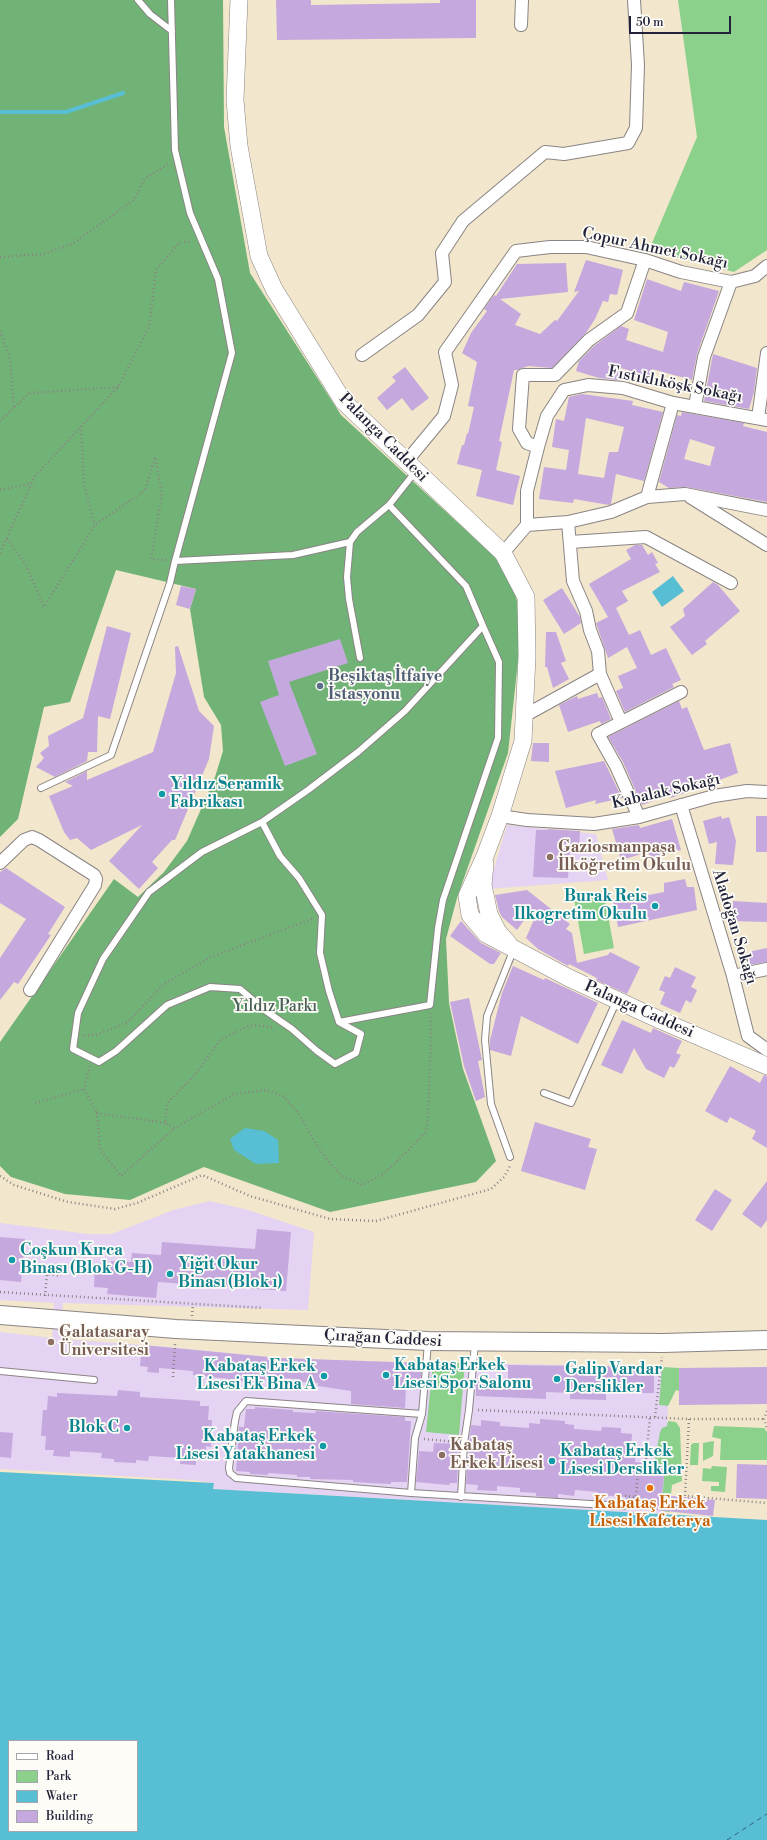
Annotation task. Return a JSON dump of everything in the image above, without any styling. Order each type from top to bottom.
[{"type":"main road","name":"Palanga Caddesi","points":[[239,0],[235,100],[239,146],[259,256],[274,290],[343,401],[503,553],[526,597],[527,656],[523,741],[500,816],[485,856],[483,885],[489,914],[498,932],[514,949],[617,1000],[767,1066]]},
{"type":"main road","name":"Çırağan Caddesi","points":[[0,1315],[176,1329],[475,1343],[663,1343],[767,1340]]},
{"type":"street","points":[[521,25],[522,0]]},
{"type":"street","points":[[362,355],[418,315],[445,282],[442,253],[463,221],[545,152],[564,154],[628,143],[636,128],[638,65],[634,0]]},
{"type":"street","name":"Çopur Ahmet Sokağı","points":[[411,467],[444,416],[452,385],[445,352],[516,251],[550,247],[586,247],[645,260],[681,272],[731,282],[755,276],[767,266]]},
{"type":"street","points":[[538,448],[527,443],[519,429],[523,375],[555,375],[590,340],[627,313],[645,260]]},
{"type":"street","points":[[695,406],[704,357],[731,282]]},
{"type":"street","points":[[762,419],[767,353]]},
{"type":"street","name":"Fıstıklıköşk Sokağı","points":[[527,524],[527,491],[546,416],[564,390],[588,385],[623,388],[673,404],[695,406],[762,419]]},
{"type":"street","points":[[647,497],[673,404]]},
{"type":"street","points":[[685,494],[767,545]]},
{"type":"street","points":[[503,553],[527,524],[568,522],[611,512],[647,497],[685,494],[767,510]]},
{"type":"street","points":[[568,522],[573,581],[586,610],[590,630],[598,652],[600,674],[621,722]]},
{"type":"street","points":[[570,542],[646,537],[731,583]]},
{"type":"street","points":[[524,716],[600,674]]},
{"type":"street","points":[[639,817],[616,766],[598,734],[681,692]]},
{"type":"street","name":"Kabalak Sokağı","points":[[500,816],[527,820],[594,824],[639,817],[714,796],[747,791],[767,792]]},
{"type":"street","name":"Aladoğan Sokağı","points":[[681,805],[733,976],[748,1036],[767,1050]]},
{"type":"street","points":[[0,863],[24,840],[32,837],[94,875],[96,879],[95,885],[30,990]]},
{"type":"street","points":[[733,976],[767,969]]},
{"type":"lane","points":[[138,0],[150,14],[172,31]]},
{"type":"lane","points":[[41,788],[111,756],[167,590],[232,353],[218,279],[190,213],[174,150],[171,0]]},
{"type":"lane","points":[[360,658],[349,599],[347,577],[350,542],[357,532],[388,506],[411,467]]},
{"type":"lane","points":[[340,1022],[430,1005],[438,928],[443,900],[498,738],[499,662],[466,586],[388,506]]},
{"type":"lane","points":[[175,561],[293,555],[350,542]]},
{"type":"lane","points":[[262,822],[280,856],[299,878],[322,915],[320,953],[329,991],[340,1022],[361,1034],[356,1053],[336,1064],[316,1052],[292,1029],[266,1011],[240,989],[210,987],[168,1005],[116,1051],[99,1062],[73,1049],[78,1013],[103,959],[149,892],[202,852],[262,822],[339,766],[405,711],[483,626]]},
{"type":"lane","points":[[510,1157],[491,1104],[485,1040],[486,1016],[514,949]]},
{"type":"lane","points":[[544,1093],[571,1103],[617,1000]]},
{"type":"lane","points":[[410,1493],[415,1438],[422,1414],[428,1341]]},
{"type":"lane","points":[[461,1497],[464,1443],[469,1410],[475,1343]]},
{"type":"lane","points":[[0,1371],[94,1380]]},
{"type":"lane","points":[[422,1414],[249,1401],[244,1403],[237,1412],[233,1431],[229,1468],[230,1474],[236,1478],[410,1493],[623,1506]]},
{"type":"path","points":[[0,257],[43,254],[72,244],[134,200],[144,179],[176,158]]},
{"type":"path","points":[[0,554],[35,476],[118,387],[149,327],[156,270],[179,243],[201,240]]},
{"type":"path","points":[[0,331],[10,360],[14,407]]},
{"type":"path","points":[[0,421],[30,393],[118,387]]},
{"type":"path","points":[[81,426],[84,485],[95,526]]},
{"type":"path","points":[[7,539],[26,565],[44,607],[95,526],[145,490],[155,457],[162,494],[151,559],[175,561]]},
{"type":"path","points":[[0,490],[32,483]]},
{"type":"path","points":[[75,1035],[96,1035],[128,1022],[164,984],[210,957],[322,915]]},
{"type":"path","points":[[92,1058],[84,1089],[97,1113],[100,1150],[121,1176],[175,1128],[234,1094],[266,1090],[283,1096],[300,1114],[313,1140],[328,1161],[342,1176],[362,1185],[385,1173],[426,1132],[428,1117],[431,1038],[430,1005]]},
{"type":"path","points":[[165,1123],[167,1103],[194,1076],[221,1039],[251,1025],[292,1029]]},
{"type":"path","points":[[35,1103],[84,1089]]},
{"type":"path","points":[[97,1113],[165,1123],[175,1128]]},
{"type":"path","points":[[0,1176],[14,1184],[68,1202],[116,1209],[138,1203],[202,1175],[250,1196],[330,1219],[376,1221],[491,1189],[504,1177],[510,1167],[510,1157]]},
{"type":"path","points":[[45,1296],[47,1274],[61,1276]]},
{"type":"path","points":[[0,1292],[45,1296],[263,1308]]},
{"type":"path","points":[[172,1377],[176,1329]]},
{"type":"path","points":[[655,1417],[663,1343]]},
{"type":"path","points":[[469,1410],[688,1419],[764,1419]]},
{"type":"path","points":[[767,1411],[764,1419],[767,1428]]},
{"type":"path","points":[[623,1506],[625,1496],[636,1497],[638,1471],[645,1471],[650,1417]]},
{"type":"path","points":[[688,1419],[685,1496],[767,1503]]},
{"type":"path","points":[[415,1438],[464,1443]]},
{"type":"shaded area","name":"Gaziosmanpaşa İlköğretim Okulu","points":[[507,825],[596,834],[608,880],[488,889]]},
{"type":"shaded area","points":[[210,1201],[248,1210],[314,1232],[308,1310],[63,1303],[61,1339],[169,1347],[279,1358],[352,1361],[669,1367],[665,1514],[213,1489],[214,1483],[193,1480],[0,1469],[0,1332],[52,1338],[54,1303],[0,1300],[0,1223],[88,1234],[112,1234],[173,1210]]},
{"type":"green space","name":"Yıldız Parkı","points":[[0,0],[223,0],[224,127],[250,273],[341,415],[494,556],[511,580],[517,601],[520,643],[508,753],[457,898],[446,939],[449,1003],[463,1069],[496,1161],[476,1182],[330,1212],[204,1167],[130,1200],[65,1194],[11,1177],[0,1166],[0,1042],[114,879],[138,897],[164,872],[187,841],[215,777],[223,751],[221,725],[204,697],[190,609],[196,589],[116,570],[70,702],[44,707],[18,819],[0,837]]},
{"type":"green space","points":[[678,0],[767,0],[767,250],[734,272],[649,250],[697,137]]},
{"type":"green space","points":[[604,894],[614,948],[584,954],[574,899]]},
{"type":"green space","points":[[433,1363],[465,1363],[459,1435],[426,1432]]},
{"type":"green space","points":[[662,1367],[679,1368],[679,1391],[676,1390],[668,1406],[659,1405]]},
{"type":"green space","points":[[668,1421],[676,1422],[680,1428],[682,1481],[672,1485],[669,1512],[661,1511],[665,1466],[653,1464],[660,1432],[662,1428],[667,1426]]},
{"type":"green space","points":[[714,1426],[764,1428],[767,1432],[767,1460],[720,1460],[721,1439],[712,1437]]},
{"type":"green space","points":[[714,1441],[713,1456],[703,1461],[703,1443]]},
{"type":"green space","points":[[693,1443],[699,1443],[698,1465],[690,1465],[691,1445]]},
{"type":"green space","points":[[712,1466],[727,1467],[725,1492],[711,1491],[711,1486],[719,1486],[719,1482],[702,1481],[703,1468],[711,1469]]},
{"type":"water","points":[[673,576],[684,591],[662,607],[652,592]]},
{"type":"water","points":[[245,1128],[264,1131],[278,1140],[279,1163],[256,1164],[234,1150],[230,1139]]},
{"type":"water","points":[[0,1472],[214,1483],[213,1489],[767,1520],[767,1840],[0,1840]]},
{"type":"building","points":[[276,0],[311,0],[311,5],[440,3],[440,0],[476,0],[476,38],[277,40]]},
{"type":"building","points":[[586,260],[623,270],[617,295],[610,294],[608,302],[603,301],[595,319],[586,333],[552,368],[528,366],[514,370],[499,441],[502,442],[496,470],[520,476],[513,505],[476,496],[482,470],[457,464],[462,445],[464,445],[467,433],[468,434],[474,407],[468,406],[477,362],[462,353],[471,333],[487,311],[484,309],[494,295],[496,296],[517,264],[566,263],[568,292],[500,299],[521,314],[515,325],[540,334],[555,320],[557,321],[579,291],[574,292]]},
{"type":"building","points":[[647,279],[681,291],[684,282],[719,291],[697,354],[692,380],[652,369],[649,377],[621,368],[618,380],[599,378],[576,371],[579,361],[594,346],[621,326],[629,329],[626,340],[663,352],[668,332],[634,320]]},
{"type":"building","points":[[713,354],[757,368],[754,392],[749,409],[704,401]]},
{"type":"building","points":[[405,367],[429,398],[412,411],[402,398],[387,410],[377,398],[396,381],[392,377]]},
{"type":"building","points":[[582,394],[633,401],[632,405],[663,412],[644,481],[616,474],[611,504],[609,505],[574,499],[573,503],[539,499],[544,467],[566,470],[569,450],[552,447],[556,419],[564,421],[569,397]],"holes":[[[586,418],[624,427],[618,452],[609,452],[604,478],[578,474]]]},
{"type":"building","points":[[682,412],[744,423],[743,426],[767,432],[767,502],[686,487],[669,488],[659,482],[677,415],[681,416]],"holes":[[[690,439],[715,447],[710,466],[684,459]]]},
{"type":"building","points":[[635,545],[642,545],[648,555],[652,552],[658,563],[655,564],[660,572],[622,591],[628,601],[616,608],[629,635],[640,630],[651,655],[666,648],[681,680],[672,684],[674,687],[625,712],[616,691],[623,688],[618,676],[637,668],[627,647],[608,658],[596,623],[608,617],[589,584],[631,559],[626,550]]},
{"type":"building","points":[[713,582],[718,585],[740,611],[705,641],[707,644],[692,655],[670,627],[685,616],[683,609]]},
{"type":"building","points":[[181,586],[196,589],[190,609],[176,605]]},
{"type":"building","points":[[562,588],[580,617],[581,623],[564,634],[543,600]]},
{"type":"building","points":[[107,626],[131,633],[110,719],[98,716],[97,752],[88,752],[87,761],[55,777],[36,767],[44,758],[40,753],[49,746],[48,736],[83,718]]},
{"type":"building","points":[[546,632],[556,632],[566,661],[561,663],[569,679],[553,688],[547,667],[545,667]]},
{"type":"building","points":[[340,639],[348,663],[289,682],[317,754],[285,766],[260,702],[279,695],[268,661]]},
{"type":"building","points":[[178,646],[199,711],[214,726],[209,759],[175,840],[172,840],[152,862],[158,868],[139,889],[109,861],[142,825],[91,850],[77,838],[70,840],[64,832],[49,796],[73,786],[65,782],[87,771],[87,780],[153,752],[176,673],[175,647]]},
{"type":"building","points":[[597,693],[599,698],[602,697],[611,719],[601,724],[600,721],[568,732],[559,705],[577,696],[578,699]]},
{"type":"building","points":[[679,701],[682,709],[687,707],[704,750],[730,743],[738,773],[671,798],[669,795],[642,805],[623,762],[608,737]]},
{"type":"building","points":[[533,743],[549,743],[549,762],[531,761]]},
{"type":"building","points":[[604,761],[622,798],[595,804],[596,800],[566,808],[555,771]]},
{"type":"building","points":[[721,816],[722,819],[729,817],[736,841],[733,865],[715,864],[717,842],[709,844],[703,821]]},
{"type":"building","points":[[756,816],[767,816],[767,852],[756,852]]},
{"type":"building","points":[[672,819],[681,850],[650,858],[648,852],[621,860],[612,829],[639,825],[640,828]]},
{"type":"building","points":[[548,829],[580,831],[579,849],[570,848],[568,878],[533,877],[536,830]]},
{"type":"building","points":[[6,868],[65,907],[48,934],[51,935],[18,984],[14,982],[0,1000],[0,958],[26,919],[0,903],[0,872]]},
{"type":"building","name":"Burak Reis Ilkogretim Okulu","points":[[685,879],[687,887],[694,887],[697,910],[618,927],[613,902],[664,892],[664,883]]},
{"type":"building","points":[[527,890],[570,924],[566,929],[572,933],[577,963],[608,955],[610,952],[640,967],[627,994],[596,980],[597,978],[569,964],[568,966],[538,949],[526,938],[536,915],[530,912],[517,930],[502,917],[495,895]]},
{"type":"building","points":[[733,901],[767,903],[767,922],[732,921]]},
{"type":"building","points":[[461,921],[481,943],[501,953],[494,964],[490,964],[450,936]]},
{"type":"building","points":[[767,948],[767,962],[750,965],[748,952]]},
{"type":"building","points":[[513,966],[544,980],[545,978],[598,1003],[578,1044],[521,1016],[511,1056],[490,1050],[490,1040],[502,993]]},
{"type":"building","points":[[675,967],[696,977],[691,987],[697,990],[691,1003],[686,1000],[680,1013],[660,1004],[665,992],[659,990],[665,976],[670,978]]},
{"type":"building","points":[[469,998],[482,1060],[478,1061],[485,1097],[476,1101],[464,1066],[450,1002]]},
{"type":"building","points":[[622,1020],[651,1033],[653,1028],[682,1041],[676,1053],[681,1055],[674,1068],[670,1066],[664,1078],[646,1069],[634,1048],[622,1074],[601,1065]]},
{"type":"building","points":[[730,1066],[760,1083],[764,1075],[767,1076],[767,1148],[752,1139],[756,1131],[730,1117],[727,1123],[705,1111]]},
{"type":"building","points":[[535,1122],[591,1139],[588,1147],[597,1149],[585,1190],[521,1171]]},
{"type":"building","points":[[767,1181],[767,1220],[761,1228],[742,1214]]},
{"type":"building","points":[[715,1189],[732,1200],[712,1231],[695,1220]]},
{"type":"building","name":"Yiğit Okur Binası (Blok ı)","points":[[257,1229],[291,1232],[286,1291],[158,1282],[156,1298],[107,1294],[108,1288],[94,1287],[95,1265],[111,1267],[111,1261],[131,1262],[132,1253],[161,1255],[162,1242],[255,1249]]},
{"type":"building","name":"Coşkun Kırca Binası (Blok G-H)","points":[[0,1237],[25,1239],[21,1282],[0,1280]]},
{"type":"building","points":[[142,1345],[279,1358],[422,1363],[420,1388],[406,1387],[405,1408],[351,1404],[351,1391],[318,1386],[318,1383],[296,1382],[296,1379],[265,1377],[265,1382],[238,1381],[193,1375],[193,1371],[159,1368],[159,1373],[147,1372],[148,1367],[140,1366]]},
{"type":"building","name":"Galip Vardar Derslikler","points":[[508,1365],[654,1367],[654,1393],[606,1393],[606,1400],[570,1399],[570,1393],[546,1392],[546,1399],[476,1396],[476,1380],[508,1381]]},
{"type":"building","points":[[767,1367],[767,1404],[679,1405],[679,1368]]},
{"type":"building","name":"Blok C","points":[[118,1390],[140,1392],[140,1397],[200,1401],[200,1406],[209,1406],[208,1420],[212,1420],[211,1447],[206,1446],[205,1460],[196,1459],[196,1465],[180,1464],[181,1458],[149,1456],[148,1461],[136,1460],[136,1463],[114,1462],[114,1459],[101,1458],[102,1453],[70,1451],[70,1457],[53,1456],[54,1450],[45,1450],[46,1436],[41,1436],[43,1410],[47,1410],[48,1396],[57,1397],[57,1393],[117,1396]]},
{"type":"building","name":"Kabataş Erkek Lisesi Yatakhanesi","points":[[255,1407],[293,1410],[293,1412],[315,1413],[316,1411],[405,1417],[405,1421],[411,1421],[407,1482],[391,1482],[391,1484],[353,1482],[353,1480],[310,1479],[310,1477],[297,1477],[297,1475],[268,1473],[268,1475],[250,1474],[250,1472],[236,1471],[239,1427],[244,1427],[246,1409],[255,1409]]},
{"type":"building","name":"Kabataş Erkek Lisesi Derslikler","points":[[540,1419],[565,1421],[565,1424],[574,1425],[574,1429],[601,1431],[602,1427],[621,1428],[621,1433],[632,1434],[631,1450],[636,1450],[635,1462],[665,1465],[662,1495],[715,1500],[713,1516],[627,1507],[626,1497],[597,1495],[598,1492],[575,1490],[574,1496],[558,1494],[558,1498],[536,1496],[536,1493],[520,1492],[520,1488],[497,1486],[497,1491],[477,1490],[478,1485],[466,1484],[471,1425],[481,1426],[481,1420],[500,1422],[500,1426],[529,1428],[529,1423],[540,1424]]},
{"type":"building","points":[[0,1432],[13,1433],[11,1458],[0,1457]]},
{"type":"building","points":[[434,1443],[459,1444],[457,1483],[450,1483],[449,1485],[416,1482],[419,1451],[433,1452]]},
{"type":"building","points":[[737,1464],[767,1465],[767,1499],[736,1498]]},
{"type":"waterway","points":[[0,112],[66,112],[123,93]]},
{"type":"ferry route","points":[[727,1840],[767,1814]]},
{"type":"place","name":"Beşiktaş İtfaiye İstasyonu","points":[[320,686]]},
{"type":"place","name":"Yıldız Seramik Fabrikası","points":[[162,794]]},
{"type":"place","name":"Gaziosmanpaşa İlköğretim Okulu","points":[[550,857]]},
{"type":"place","name":"Burak Reis Ilkogretim Okulu","points":[[655,906]]},
{"type":"place","name":"Coşkun Kırca Binası (Blok G-H)","points":[[12,1260]]},
{"type":"place","name":"Yiğit Okur Binası (Blok ı)","points":[[170,1274]]},
{"type":"place","name":"Galatasaray Üniversitesi","points":[[51,1342]]},
{"type":"place","name":"Kabataş Erkek Lisesi Spor Salonu","points":[[386,1375]]},
{"type":"place","name":"Kabataş Erkek Lisesi Ek Bina A","points":[[324,1376]]},
{"type":"place","name":"Galip Vardar Derslikler","points":[[557,1379]]},
{"type":"place","name":"Blok C","points":[[127,1428]]},
{"type":"place","name":"Kabataş Erkek Lisesi Yatakhanesi","points":[[323,1446]]},
{"type":"place","name":"Kabataş Erkek Lisesi","points":[[442,1455]]},
{"type":"place","name":"Kabataş Erkek Lisesi Derslikler","points":[[552,1461]]},
{"type":"place","name":"Kabataş Erkek Lisesi Kafeterya","points":[[650,1488]]}]
